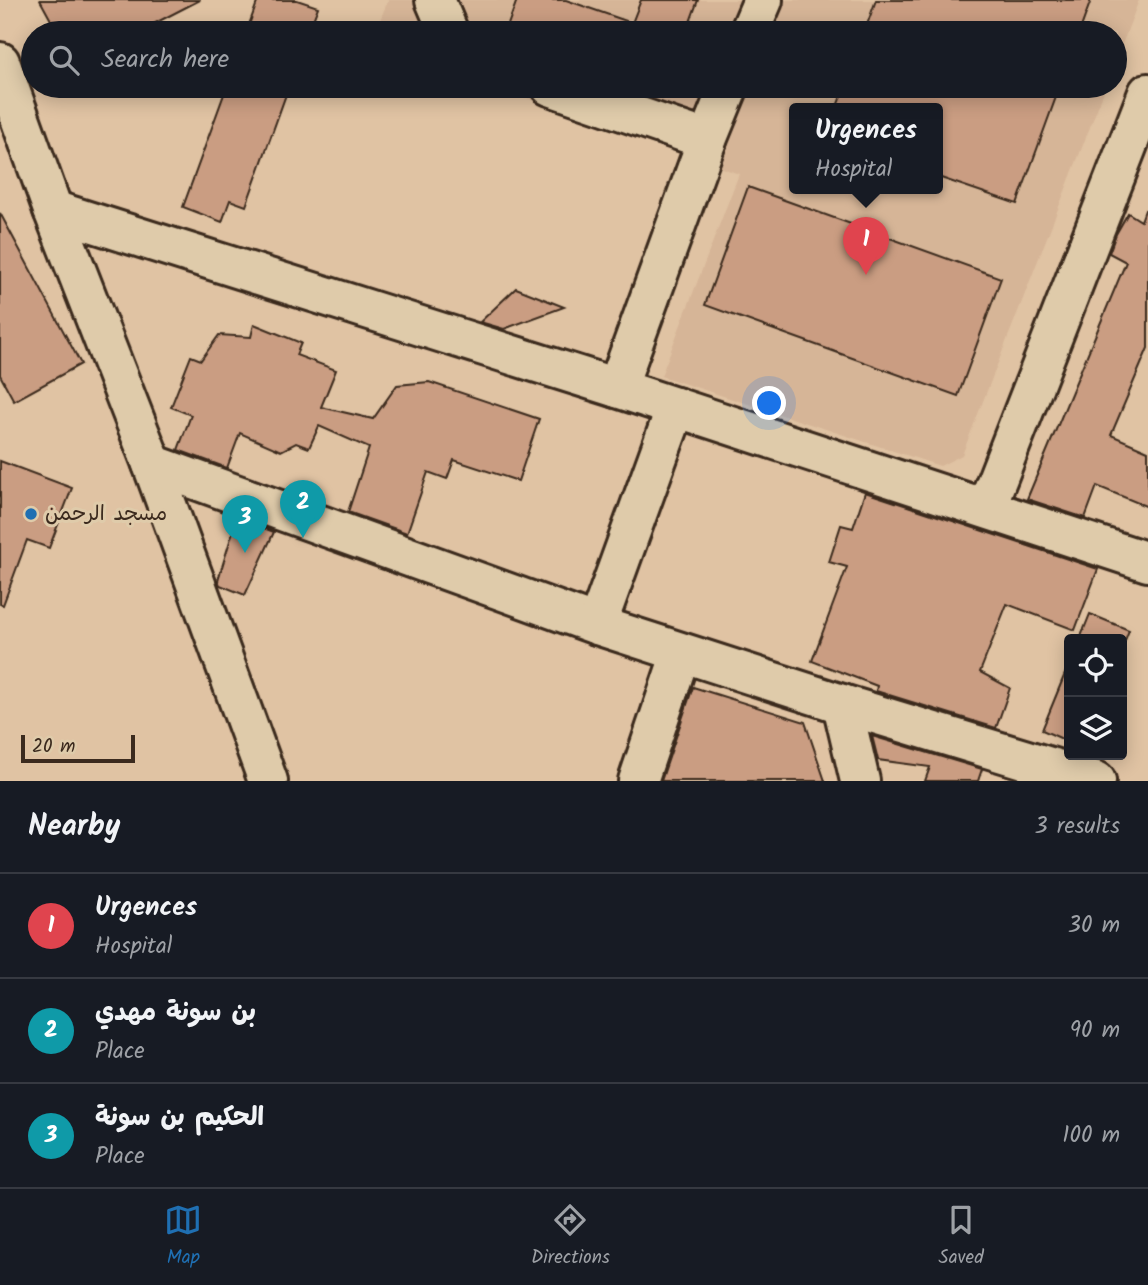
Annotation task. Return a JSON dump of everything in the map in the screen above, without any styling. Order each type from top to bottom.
[{"type":"street","points":[[435,0],[444,21]]},
{"type":"street","points":[[754,21],[763,0]]},
{"type":"street","points":[[0,62],[268,781]]},
{"type":"street","points":[[986,508],[1148,93]]},
{"type":"street","points":[[585,98],[707,140]]},
{"type":"street","points":[[617,388],[724,98]]},
{"type":"street","points":[[53,210],[617,388],[1148,562]]},
{"type":"street","points":[[597,625],[676,407]]},
{"type":"street","points":[[152,464],[597,625],[842,704],[1096,781]]},
{"type":"street","points":[[638,781],[681,653]]},
{"type":"street","points":[[842,704],[860,781]]},
{"type":"shaded area","points":[[388,0],[1139,0],[1127,32],[1127,21],[380,21]]},
{"type":"shaded area","points":[[527,98],[1101,98],[962,455],[940,466],[661,376],[739,174]]},
{"type":"building","points":[[40,0],[200,0],[159,21],[51,21]]},
{"type":"building","points":[[258,0],[297,0],[318,7],[313,21],[250,21]]},
{"type":"building","points":[[517,0],[566,0],[626,21],[509,21]]},
{"type":"building","points":[[641,0],[698,0],[690,21],[633,21]]},
{"type":"building","points":[[876,0],[1091,0],[1083,21],[868,21]]},
{"type":"building","points":[[223,98],[285,98],[246,206],[230,200],[222,222],[183,207]]},
{"type":"building","points":[[840,98],[1056,98],[1017,204],[943,179],[943,103],[838,103]]},
{"type":"building","points":[[748,187],[1001,278],[958,396],[705,305]]},
{"type":"building","points":[[1145,210],[1148,211],[1148,348],[1111,435],[1148,451],[1148,507],[1097,486],[1085,518],[1027,499],[1126,262],[1109,253],[1116,234],[1128,213],[1141,221]]},
{"type":"building","points":[[0,213],[81,364],[14,401],[0,375]]},
{"type":"building","points":[[516,288],[564,307],[504,329],[480,322]]},
{"type":"building","points":[[254,324],[301,343],[296,355],[336,370],[321,407],[373,419],[397,385],[429,382],[539,419],[518,481],[454,460],[447,479],[428,472],[407,533],[348,512],[369,448],[319,426],[309,448],[296,443],[281,451],[240,433],[227,468],[178,450],[191,415],[171,407],[191,356],[201,360],[219,335],[251,337]]},
{"type":"building","name":"مسجد الرحمن","points":[[0,461],[72,488],[49,548],[27,540],[3,605],[0,604]]},
{"type":"building","points":[[865,492],[1098,569],[1075,630],[1007,604],[980,672],[1010,688],[996,728],[876,691],[877,686],[812,661],[847,567],[829,562],[841,525],[853,528]]},
{"type":"building","points":[[237,518],[274,532],[245,595],[220,585],[218,580]]},
{"type":"building","points":[[1090,614],[1129,630],[1127,635],[1082,634]]},
{"type":"building","points":[[1064,676],[1064,740],[1042,730]]},
{"type":"building","points":[[693,687],[805,722],[825,781],[661,781]]},
{"type":"building","points":[[872,736],[982,769],[978,781],[925,781],[930,767],[878,760]]},
{"type":"place","name":"Urgences","points":[[866,275]]},
{"type":"place","name":"مسجد الرحمن","points":[[31,514]]},
{"type":"place","name":"بن سونة مهدي","points":[[303,538]]},
{"type":"place","name":"الحكيم بن سونة","points":[[245,553]]}]
